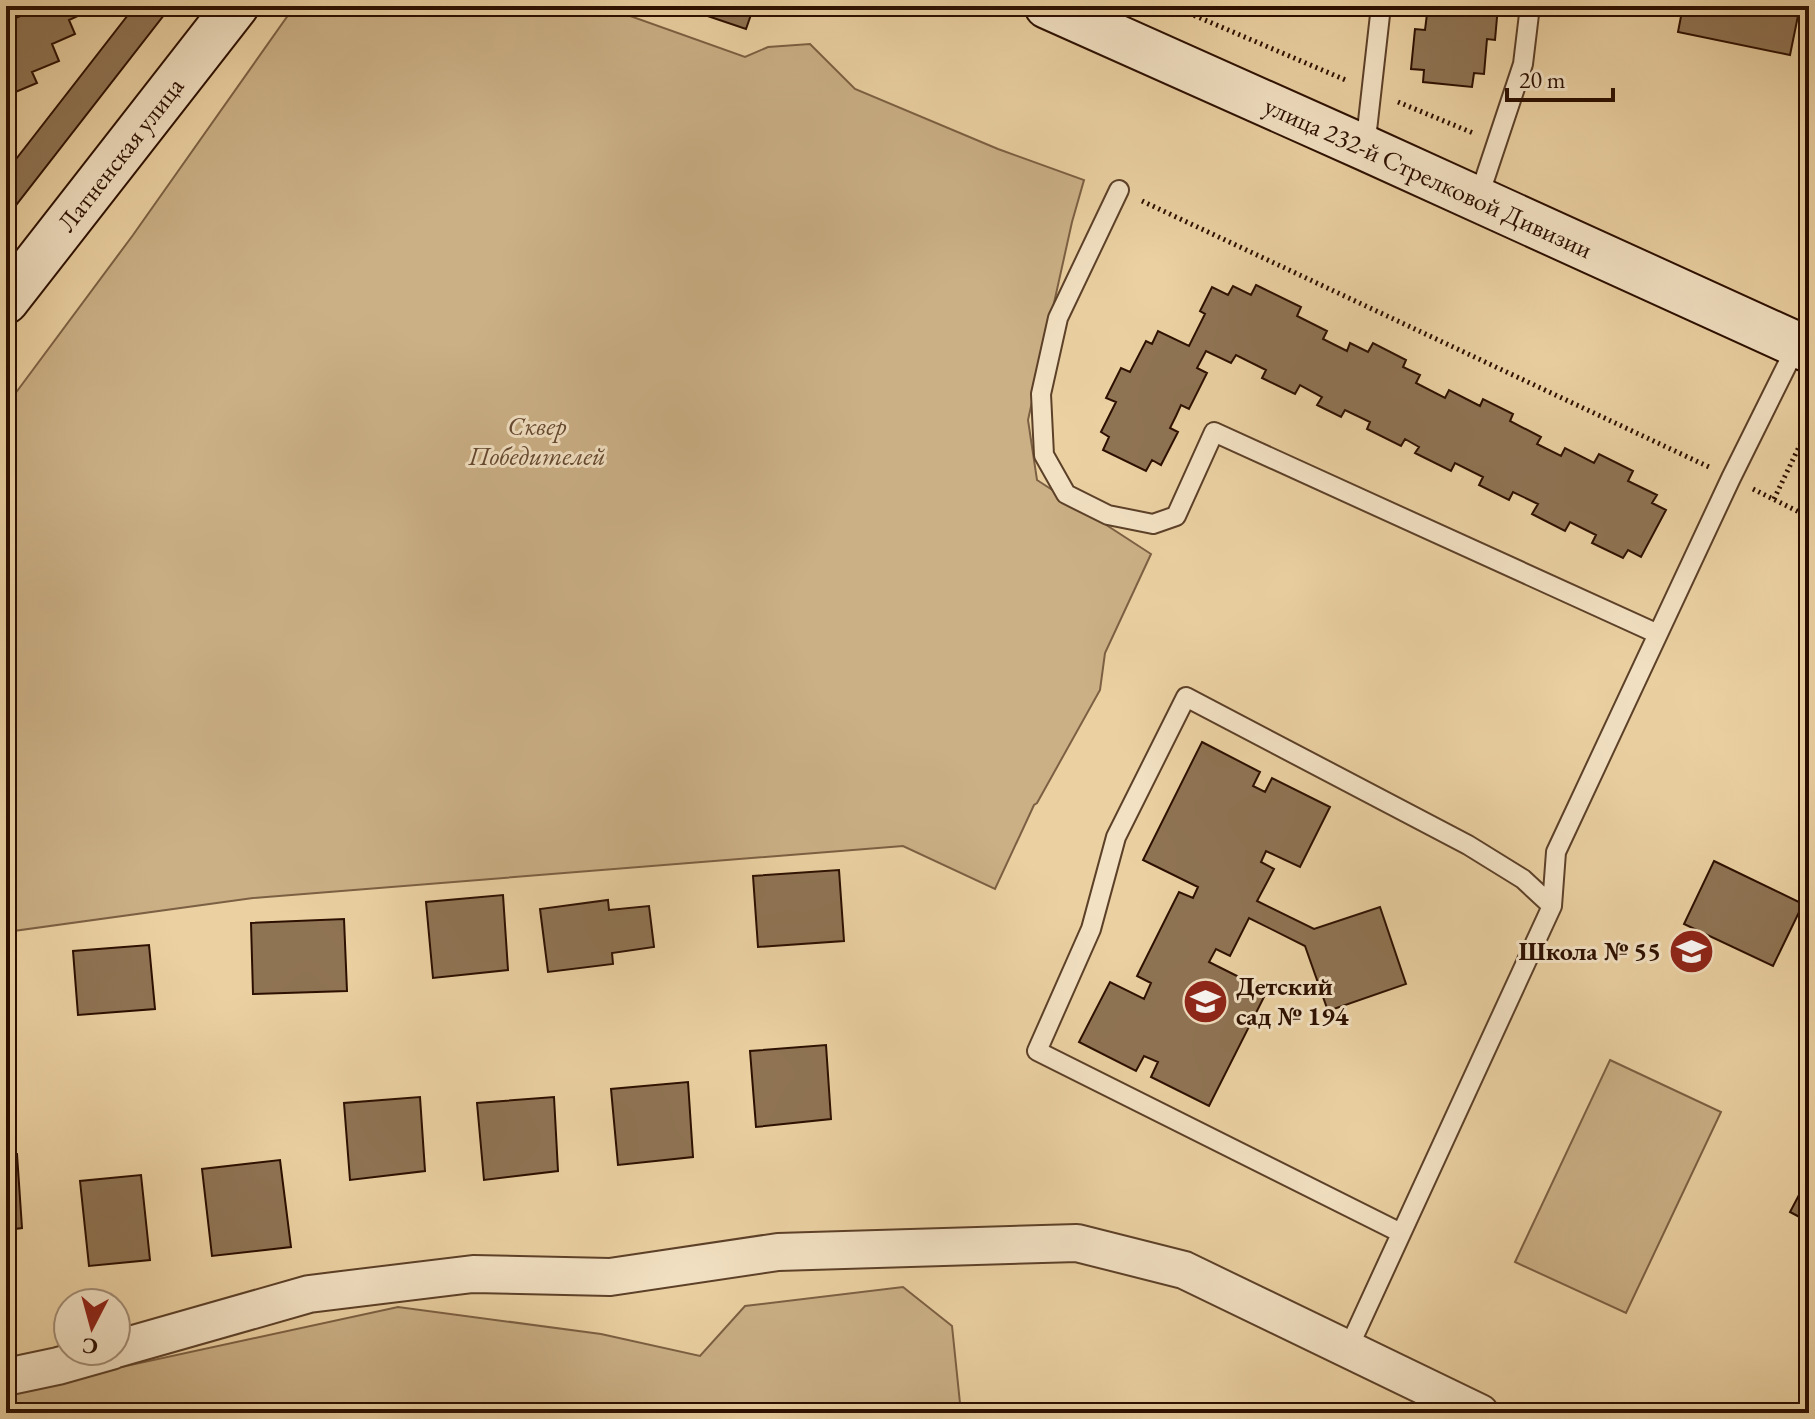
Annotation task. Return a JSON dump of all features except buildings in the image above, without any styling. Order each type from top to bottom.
[{"type":"street","name":"Латненская улица","points":[[6,301],[236,6]]},
{"type":"street","name":"улица 232-й Стрелковой Дивизии","points":[[1047,6],[1803,347]]},
{"type":"street","points":[[132,1345],[309,1294],[473,1274],[610,1277],[778,1252],[1077,1243],[1184,1270],[1480,1413]]},
{"type":"street","points":[[6,1377],[53,1367]]},
{"type":"lane","points":[[1365,148],[1381,6]]},
{"type":"lane","points":[[1478,199],[1523,64],[1530,6]]},
{"type":"lane","points":[[1119,190],[1058,318],[1041,394],[1044,455],[1066,494],[1108,515],[1153,524],[1176,516],[1214,432],[1658,634]]},
{"type":"lane","points":[[1348,1349],[1552,906],[1556,852],[1731,478],[1803,347]]},
{"type":"lane","points":[[1401,1233],[1037,1051],[1091,929],[1116,837],[1186,697],[1468,845],[1523,879],[1552,906]]},
{"type":"path","points":[[1172,6],[1498,143]]},
{"type":"path","points":[[1119,190],[1809,517]]},
{"type":"path","points":[[1774,499],[1809,426]]},
{"type":"green space","name":"Сквер Победителей","points":[[324,6],[626,6],[630,16],[745,57],[768,47],[810,44],[855,89],[998,149],[1084,180],[1028,420],[1037,480],[1151,554],[1105,653],[1100,690],[1034,805],[995,889],[903,846],[253,898],[6,932],[6,406],[133,235],[289,14],[319,12]]},
{"type":"green space","points":[[1610,1060],[1721,1112],[1626,1313],[1515,1262]]},
{"type":"green space","points":[[903,1287],[952,1326],[961,1413],[6,1413],[6,1392],[398,1307],[601,1334],[700,1356],[745,1306]]},
{"type":"place","name":"Школа № 55","points":[[1692,951]]},
{"type":"place","name":"Детский сад № 194","points":[[1205,1001]]}]
